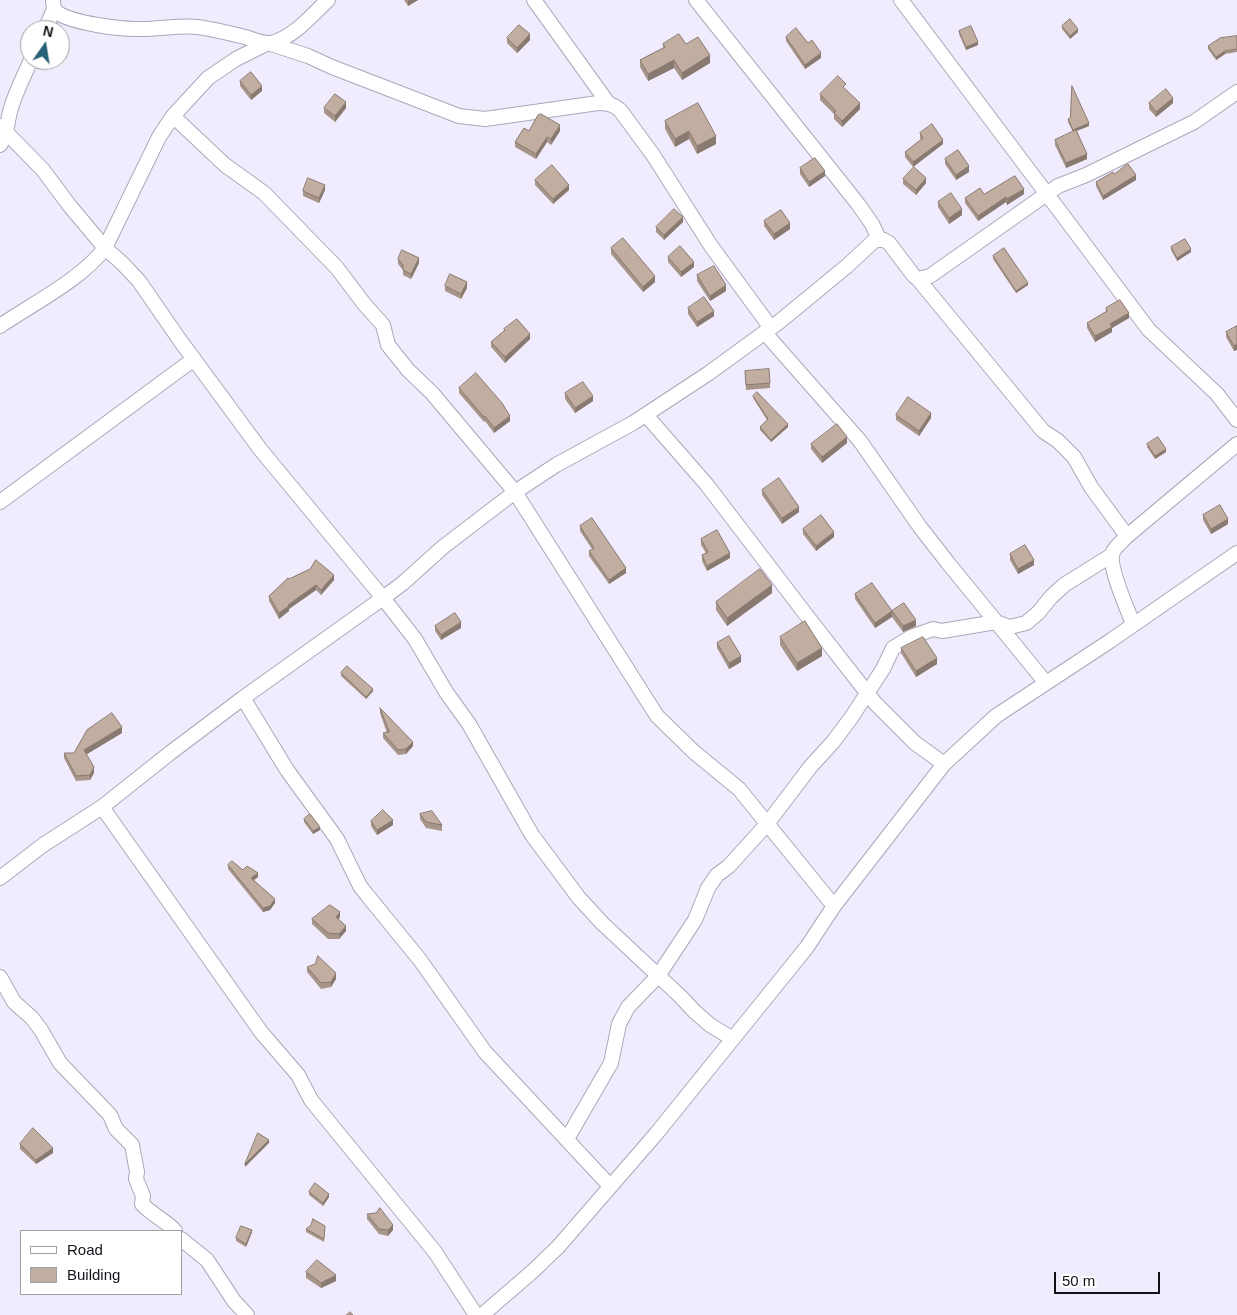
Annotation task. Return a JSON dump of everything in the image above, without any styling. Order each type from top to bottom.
[{"type":"street","points":[[0,326],[83,270],[97,258],[105,248],[159,136],[173,116],[208,78],[236,59],[284,37],[304,23],[328,0]]},
{"type":"street","points":[[534,0],[608,103],[620,110],[648,148],[768,331],[860,441],[920,527],[1046,683]]},
{"type":"street","points":[[696,0],[858,204],[872,224],[879,239],[889,243],[914,276],[1043,431],[1074,457],[1091,487],[1126,537]]},
{"type":"street","points":[[901,0],[1149,330],[1217,394],[1237,420]]},
{"type":"street","points":[[54,4],[59,13],[70,18],[96,24],[136,29],[181,26],[199,27],[268,43],[308,56],[459,116],[485,119],[608,103]]},
{"type":"street","points":[[48,20],[54,4]]},
{"type":"street","points":[[0,145],[3,129],[26,70]]},
{"type":"street","points":[[918,279],[930,276],[1058,186],[1086,175],[1194,122],[1237,92]]},
{"type":"street","points":[[173,116],[225,165],[264,193],[337,268],[364,305],[383,325],[388,344],[408,370],[432,393],[515,492],[657,716],[694,752],[739,789],[834,906]]},
{"type":"street","points":[[3,129],[43,170],[105,248],[139,281],[194,360],[260,449],[383,598],[414,639],[446,692],[469,724],[545,854],[579,898],[602,924],[701,1018],[733,1039]]},
{"type":"street","points":[[0,878],[43,846],[102,807],[170,753],[383,598],[403,583],[443,547],[515,492],[556,465],[646,414],[709,374],[768,331],[847,266],[875,240],[879,239]]},
{"type":"street","points":[[0,502],[194,360]]},
{"type":"street","points":[[646,414],[707,485],[867,692],[915,743],[944,764]]},
{"type":"street","points":[[567,1140],[611,1063],[619,1024],[628,1007],[658,976],[695,920],[708,888],[717,875],[729,866],[768,824],[811,766],[852,718],[883,669],[893,648],[911,637],[933,629],[942,631],[996,622],[1010,627],[1026,623],[1064,585],[1112,555],[1126,537],[1237,444]]},
{"type":"street","points":[[482,1315],[558,1247],[656,1134],[806,947],[834,906],[944,764],[996,716],[1237,553]]},
{"type":"street","points":[[1112,555],[1111,560],[1117,582],[1133,624]]},
{"type":"street","points":[[244,698],[287,770],[337,839],[360,886],[367,896],[420,960],[485,1052],[610,1186]]},
{"type":"street","points":[[102,807],[261,1032],[298,1074],[311,1100],[435,1252],[476,1315]]},
{"type":"street","points":[[0,977],[14,1002],[32,1018],[41,1030],[60,1063],[110,1115],[116,1129],[132,1145],[137,1172],[136,1179],[142,1196],[142,1204],[153,1215],[174,1230]]},
{"type":"street","points":[[182,1240],[207,1260],[234,1301],[247,1315]]},
{"type":"building","points":[[1070,19],[1078,29],[1070,36],[1062,26]]},
{"type":"building","points":[[519,25],[530,34],[517,48],[507,38]]},
{"type":"building","points":[[971,26],[978,42],[966,47],[959,31]]},
{"type":"building","points":[[796,28],[808,43],[812,40],[821,53],[805,65],[786,37]]},
{"type":"building","points":[[679,34],[686,44],[698,37],[710,55],[682,73],[674,60],[648,74],[640,60],[665,47],[663,44]]},
{"type":"building","points":[[1237,36],[1237,49],[1225,51],[1216,57],[1208,46],[1220,38]]},
{"type":"building","points":[[251,72],[262,86],[251,95],[240,81]]},
{"type":"building","points":[[838,76],[846,84],[843,87],[860,103],[842,121],[834,113],[836,111],[820,94]]},
{"type":"building","points":[[1072,86],[1089,123],[1073,130],[1068,119],[1070,118]]},
{"type":"building","points":[[1166,89],[1173,98],[1156,112],[1149,103]]},
{"type":"building","points":[[335,94],[346,102],[335,116],[324,108]]},
{"type":"building","points":[[698,103],[716,136],[697,146],[689,131],[675,139],[665,121]]},
{"type":"building","points":[[541,114],[560,125],[551,139],[547,137],[536,154],[515,142],[524,128],[529,131],[538,115]]},
{"type":"building","points":[[932,124],[943,140],[913,162],[905,152],[923,138],[920,133]]},
{"type":"building","points":[[1076,130],[1087,154],[1066,163],[1055,140]]},
{"type":"building","points":[[958,150],[969,166],[956,175],[945,159]]},
{"type":"building","points":[[815,158],[825,171],[809,182],[800,168]]},
{"type":"building","points":[[1128,164],[1136,175],[1103,196],[1096,182],[1113,172],[1114,174]]},
{"type":"building","points":[[552,165],[569,185],[553,199],[535,180]]},
{"type":"building","points":[[914,167],[926,178],[916,190],[903,179]]},
{"type":"building","points":[[1015,176],[1024,189],[1007,199],[1006,197],[978,216],[965,198],[980,188],[984,194]]},
{"type":"building","points":[[308,178],[325,185],[319,198],[303,191]]},
{"type":"building","points":[[951,193],[962,209],[949,218],[938,202]]},
{"type":"building","points":[[674,209],[683,217],[664,235],[656,227]]},
{"type":"building","points":[[781,210],[790,223],[774,234],[764,221]]},
{"type":"building","points":[[623,238],[655,276],[643,287],[611,248]]},
{"type":"building","points":[[1185,239],[1191,249],[1177,258],[1171,247]]},
{"type":"building","points":[[680,246],[694,262],[681,272],[668,257]]},
{"type":"building","points":[[1004,248],[1028,283],[1016,291],[993,256]]},
{"type":"building","points":[[402,250],[419,258],[411,274],[403,270],[403,265],[398,259]]},
{"type":"building","points":[[714,266],[726,285],[710,296],[697,275]]},
{"type":"building","points":[[450,274],[467,282],[461,294],[445,286]]},
{"type":"building","points":[[704,297],[714,311],[697,322],[688,308]]},
{"type":"building","points":[[1120,300],[1129,313],[1110,324],[1112,327],[1095,336],[1087,323],[1107,311],[1106,308]]},
{"type":"building","points":[[517,319],[530,334],[505,357],[491,342]]},
{"type":"building","points":[[1237,326],[1237,344],[1234,346],[1226,332]]},
{"type":"building","points":[[769,369],[770,383],[746,385],[745,371]]},
{"type":"building","points":[[476,373],[502,403],[510,416],[494,428],[459,388]]},
{"type":"building","points":[[583,382],[593,396],[575,408],[565,393]]},
{"type":"building","points":[[757,392],[788,424],[771,440],[760,427],[768,419],[753,396]]},
{"type":"building","points":[[908,397],[931,413],[919,431],[896,415]]},
{"type":"building","points":[[837,424],[847,437],[822,457],[811,444]]},
{"type":"building","points":[[1158,437],[1166,449],[1155,456],[1147,444]]},
{"type":"building","points":[[779,478],[799,507],[782,518],[762,490]]},
{"type":"building","points":[[1220,505],[1228,519],[1211,529],[1203,515]]},
{"type":"building","points":[[821,515],[834,532],[816,546],[803,529]]},
{"type":"building","points":[[592,518],[626,568],[609,580],[589,551],[594,548],[580,526]]},
{"type":"building","points":[[717,530],[730,553],[707,566],[702,555],[708,552],[701,539]]},
{"type":"building","points":[[1025,545],[1034,560],[1018,569],[1010,554]]},
{"type":"building","points":[[316,560],[334,575],[321,590],[316,585],[279,613],[269,596],[288,578],[310,569]]},
{"type":"building","points":[[760,569],[772,585],[727,618],[716,602]]},
{"type":"building","points":[[872,583],[892,611],[875,623],[855,594]]},
{"type":"building","points":[[904,603],[916,620],[903,626],[892,611]]},
{"type":"building","points":[[455,613],[461,622],[441,635],[435,626]]},
{"type":"building","points":[[805,621],[822,648],[797,663],[780,637]]},
{"type":"building","points":[[729,636],[741,656],[729,663],[717,643]]},
{"type":"building","points":[[923,637],[937,658],[916,671],[901,648]]},
{"type":"building","points":[[347,666],[373,689],[366,697],[341,673]]},
{"type":"building","points":[[380,708],[413,742],[406,749],[398,750],[383,733],[389,732]]},
{"type":"building","points":[[112,713],[122,727],[84,750],[94,767],[90,775],[76,776],[64,753],[74,753],[87,730]]},
{"type":"building","points":[[383,810],[393,820],[377,830],[371,821]]},
{"type":"building","points":[[432,811],[442,825],[426,822],[420,814]]},
{"type":"building","points":[[310,814],[320,827],[313,831],[304,819]]},
{"type":"building","points":[[232,861],[243,870],[247,866],[258,873],[251,878],[275,899],[270,906],[263,908],[228,865]]},
{"type":"building","points":[[330,905],[340,912],[336,917],[346,926],[339,934],[328,933],[312,919]]},
{"type":"building","points":[[318,956],[336,973],[331,982],[321,983],[307,967],[315,964]]},
{"type":"building","points":[[33,1128],[53,1148],[36,1160],[20,1144]]},
{"type":"building","points":[[258,1133],[269,1140],[245,1164]]},
{"type":"building","points":[[315,1183],[329,1194],[323,1203],[309,1192]]},
{"type":"building","points":[[380,1208],[393,1225],[388,1230],[379,1229],[367,1214],[376,1213]]},
{"type":"building","points":[[313,1219],[325,1226],[324,1239],[306,1229],[311,1225]]},
{"type":"building","points":[[241,1226],[252,1230],[246,1244],[236,1238]]},
{"type":"building","points":[[317,1260],[336,1275],[321,1283],[306,1272]]}]
